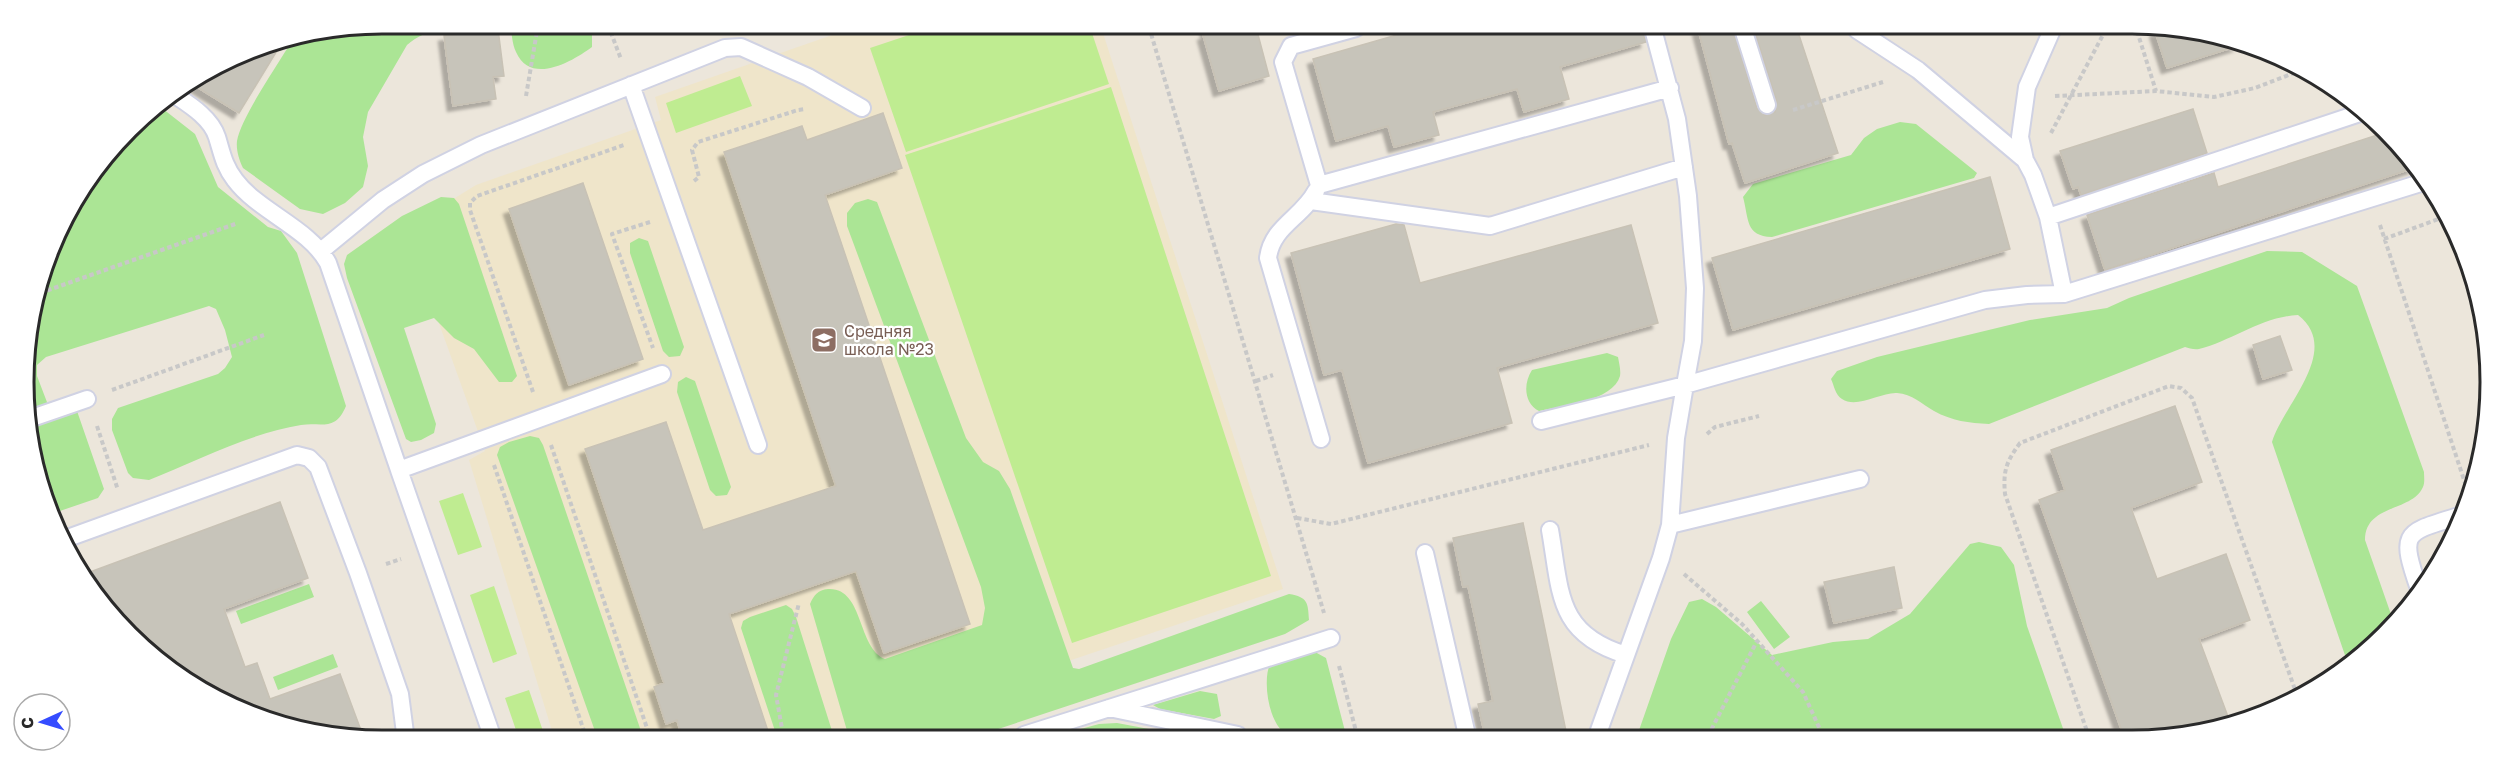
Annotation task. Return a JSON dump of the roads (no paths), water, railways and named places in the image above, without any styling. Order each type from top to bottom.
[{"type":"lane","points":[[1321,439],[1268,258],[1270,244],[1277,233],[1311,201],[1319,185],[1283,62],[1291,46],[1334,34]]},
{"type":"lane","points":[[1599,730],[1661,558],[1670,525],[1676,438],[1693,341],[1695,288],[1684,167],[1670,88],[1654,34]]},
{"type":"lane","points":[[1745,34],[1767,105]]},
{"type":"lane","points":[[1863,34],[1918,70],[2029,167]]},
{"type":"lane","points":[[2050,34],[2024,97],[2020,137],[2048,217],[2064,294]]},
{"type":"lane","points":[[321,251],[383,200],[423,174],[481,145],[725,48],[741,46],[808,77],[858,106]]},
{"type":"lane","points":[[631,85],[758,445]]},
{"type":"lane","points":[[1319,185],[1670,88]]},
{"type":"lane","points":[[180,99],[207,120],[217,135],[222,158],[236,181],[269,211],[321,251],[328,263],[490,730]]},
{"type":"lane","points":[[2048,217],[2354,115]]},
{"type":"lane","points":[[1311,201],[1490,225],[1684,167]]},
{"type":"lane","points":[[1541,421],[1685,385],[1985,300],[2027,295],[2064,294],[2418,184]]},
{"type":"lane","points":[[399,470],[662,374]]},
{"type":"lane","points":[[36,417],[87,399]]},
{"type":"lane","points":[[71,537],[297,455],[309,458],[318,467],[358,573],[400,694],[405,730]]},
{"type":"lane","points":[[1670,525],[1860,479]]},
{"type":"lane","points":[[2416,582],[2407,554],[2409,540],[2416,529],[2452,518]]},
{"type":"lane","points":[[1550,530],[1566,611],[1578,630],[1604,648],[1626,655]]},
{"type":"lane","points":[[1425,553],[1466,730]]},
{"type":"lane","points":[[1038,730],[1331,638]]},
{"type":"lane","points":[[1106,708],[1214,730]]},
{"type":"place","name":"Средняя школа №23","points":[[824,340]]}]
